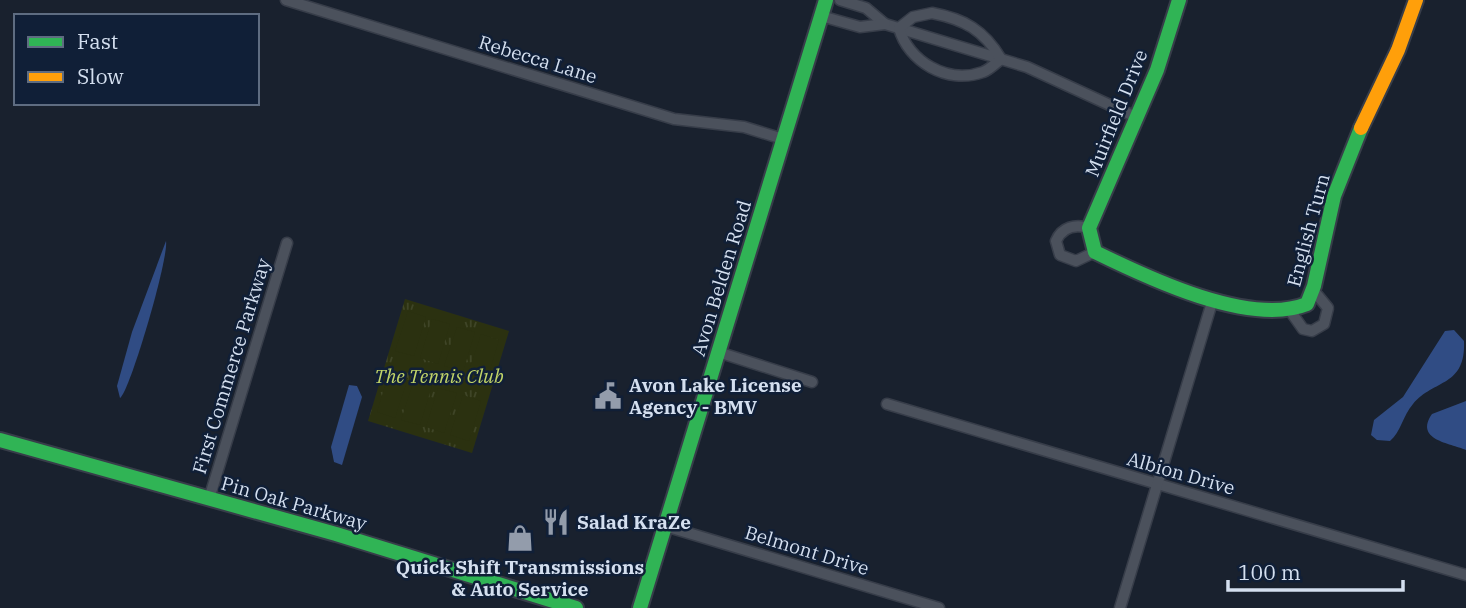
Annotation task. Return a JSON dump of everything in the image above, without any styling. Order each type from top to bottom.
[{"type":"street","name":"Rebecca Lane","points":[[286,0],[674,119],[744,127],[783,139]]},
{"type":"street","name":"Avon Belden Road","points":[[640,608],[826,0]]},
{"type":"street","points":[[840,0],[866,8],[886,24],[1027,67],[1138,118]]},
{"type":"street","name":"Muirfield Drive","points":[[1091,240],[1138,118],[1179,0]]},
{"type":"street","name":"English Turn","points":[[1091,240],[1139,273],[1213,299],[1291,312],[1307,304],[1314,291],[1321,247],[1334,195],[1354,144],[1388,74],[1416,0]]},
{"type":"street","points":[[899,28],[913,17],[932,13],[958,18],[991,41],[1001,59]]},
{"type":"street","points":[[821,16],[860,27],[886,24]]},
{"type":"street","points":[[899,28],[904,45],[919,61],[943,72],[983,72],[1001,59]]},
{"type":"street","name":"First Commerce Parkway","points":[[209,499],[287,243]]},
{"type":"street","points":[[1291,312],[1303,329],[1311,331],[1324,324],[1328,309],[1314,291]]},
{"type":"street","points":[[1120,608],[1213,299]]},
{"type":"street","points":[[718,352],[812,382]]},
{"type":"street","name":"Albion Drive","points":[[887,404],[1466,575]]},
{"type":"street","name":"Pin Oak Parkway","points":[[0,440],[576,608]]},
{"type":"street","name":"Belmont Drive","points":[[665,526],[939,608]]},
{"type":"green space","name":"The Tennis Club","points":[[405,299],[509,331],[472,453],[368,421]]},
{"type":"green space","points":[[408,311],[426,317],[414,356],[395,351]]},
{"type":"green space","points":[[432,319],[450,324],[438,364],[420,358]]},
{"type":"green space","points":[[457,327],[475,332],[463,372],[444,366]]},
{"type":"green space","points":[[481,334],[499,340],[487,380],[468,374]]},
{"type":"green space","points":[[389,372],[408,378],[395,418],[377,412]]},
{"type":"green space","points":[[414,380],[432,386],[420,425],[401,420]]},
{"type":"green space","points":[[438,388],[457,393],[444,433],[426,427]]},
{"type":"green space","points":[[463,395],[481,401],[469,441],[450,435]]},
{"type":"water","points":[[166,241],[148,323],[132,373],[120,398],[117,386],[132,332]]},
{"type":"water","points":[[1454,330],[1464,341],[1460,367],[1454,375],[1413,404],[1390,441],[1377,440],[1371,435],[1374,420],[1403,397],[1445,331]]},
{"type":"water","points":[[349,385],[357,386],[362,397],[342,465],[334,462],[331,447]]},
{"type":"water","points":[[1466,401],[1466,450],[1436,439],[1427,430],[1432,414]]},
{"type":"traffic: fast","points":[[640,608],[826,0]]},
{"type":"traffic: fast","points":[[1179,0],[1157,70],[1089,228],[1095,252],[1170,286],[1229,305],[1284,309],[1307,304],[1314,286],[1334,196],[1361,128]]},
{"type":"traffic: fast","points":[[0,440],[336,534],[576,608]]},
{"type":"traffic: slow","points":[[1361,128],[1398,50],[1416,0]]},
{"type":"place","name":"Avon Lake License Agency - BMV","points":[[608,396]]},
{"type":"place","name":"Salad KraZe","points":[[556,522]]},
{"type":"place","name":"Quick Shift Transmissions & Auto Service","points":[[520,538]]}]
